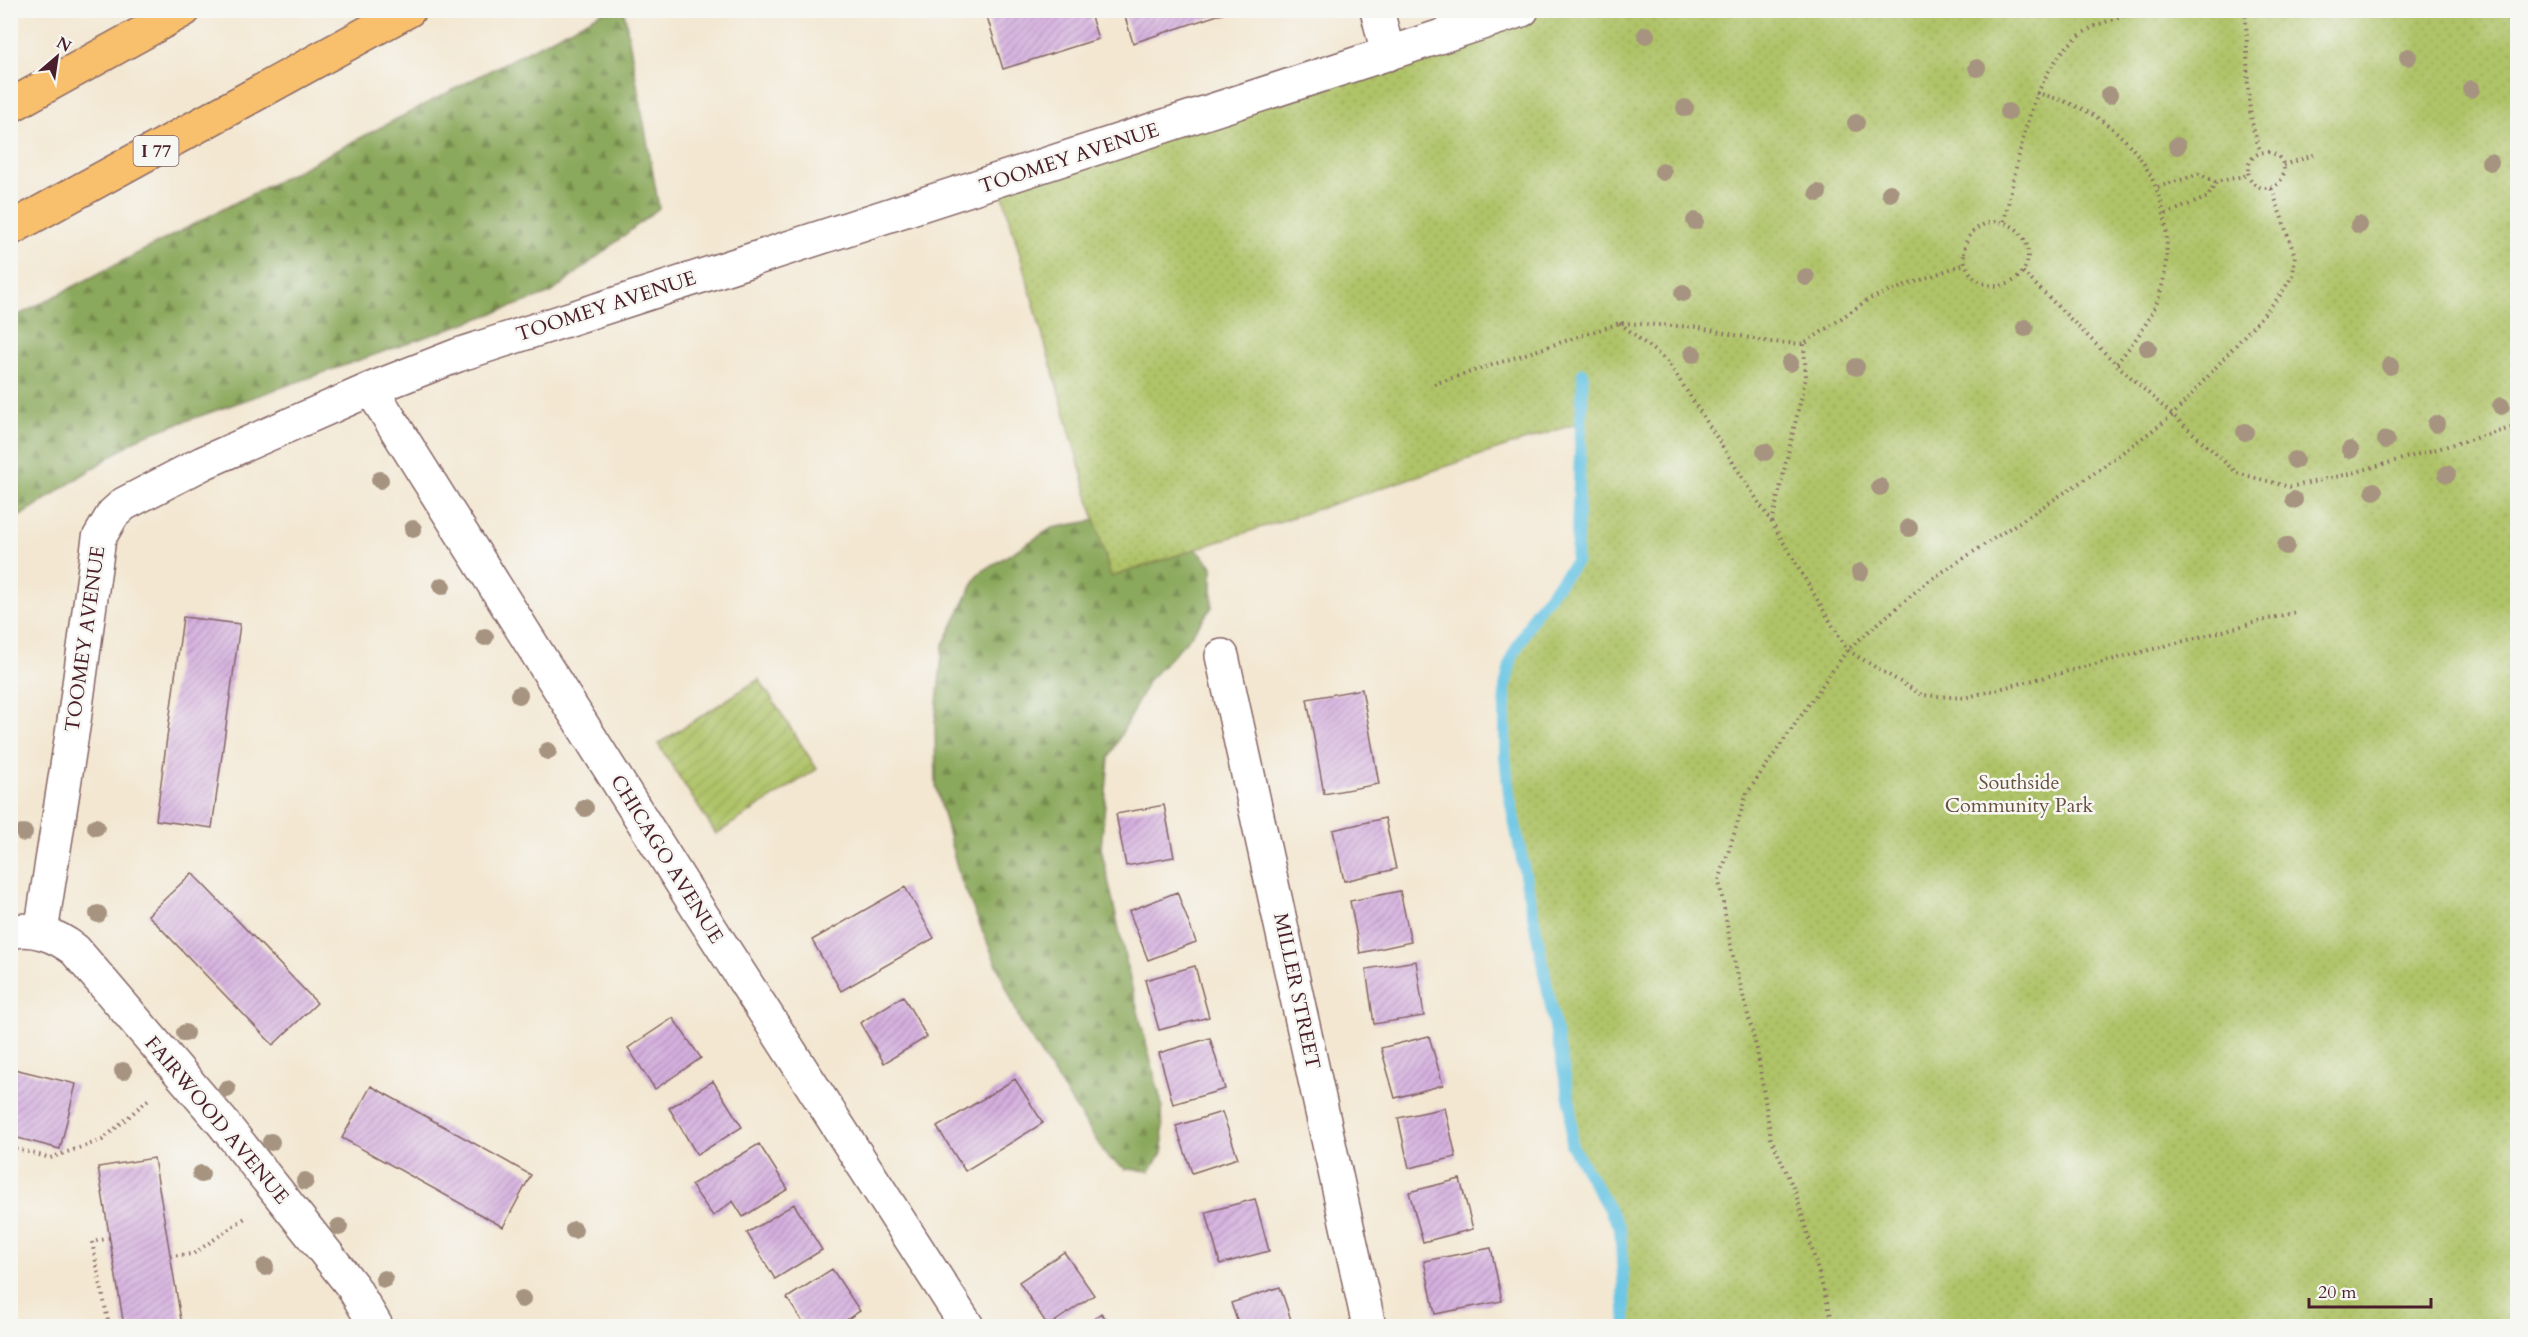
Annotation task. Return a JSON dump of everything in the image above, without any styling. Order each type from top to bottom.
[{"type":"highway","points":[[10,106],[184,10]]},
{"type":"highway","name":"I 77","points":[[10,229],[409,10]]},
{"type":"street","points":[[1377,10],[1388,54]]},
{"type":"street","name":"TOOMEY AVENUE","points":[[26,932],[74,721],[99,538],[113,514],[124,504],[204,463],[371,389],[458,355],[1522,10]]},
{"type":"street","name":"CHICAGO AVENUE","points":[[371,389],[704,919],[967,1326]]},
{"type":"street","name":"MILLER STREET","points":[[1222,656],[1369,1326]]},
{"type":"street","name":"FAIRWOOD AVENUE","points":[[26,932],[63,941],[75,950],[222,1122],[353,1287],[376,1326]]},
{"type":"path","points":[[2004,221],[2036,93],[2054,62],[2075,39],[2101,23],[2142,10]]},
{"type":"path","points":[[2245,10],[2251,128],[2261,152]]},
{"type":"path","points":[[2036,93],[2057,97],[2092,112],[2119,134],[2142,160],[2157,187],[2166,214],[2168,245],[2163,284],[2148,321],[2116,364]]},
{"type":"path","points":[[2261,152],[2270,152],[2279,156],[2284,165],[2285,174],[2280,182],[2271,188],[2262,188],[2253,183],[2248,175],[2248,165],[2253,157],[2261,152]]},
{"type":"path","points":[[2284,165],[2314,155]]},
{"type":"path","points":[[2157,187],[2199,174],[2216,182],[2248,175]]},
{"type":"path","points":[[2166,214],[2208,197],[2216,182]]},
{"type":"path","points":[[1834,1326],[1796,1194],[1771,1138],[1757,1050],[1732,952],[1719,881],[1747,793],[1847,650],[1927,582],[2093,474],[2172,416],[2279,297],[2293,275],[2295,256],[2271,188]]},
{"type":"path","points":[[2004,221],[2018,229],[2028,244],[2029,259],[2024,272],[2010,284],[1991,286],[1974,279],[1964,264],[1965,241],[1981,224],[2004,221]]},
{"type":"path","points":[[1434,384],[1620,323],[1695,327],[1770,342],[1804,344],[1869,299],[1964,264]]},
{"type":"path","points":[[2024,272],[2116,364],[2237,473],[2290,487],[2349,474],[2517,426]]},
{"type":"path","points":[[1620,323],[1668,362],[1772,523],[1847,650],[1922,695],[1964,698],[2296,612]]},
{"type":"path","points":[[1772,523],[1806,377],[1804,344]]},
{"type":"path","points":[[10,1147],[50,1158],[102,1140],[150,1098]]},
{"type":"path","points":[[170,1256],[193,1254],[245,1218]]},
{"type":"path","points":[[109,1326],[92,1242],[110,1238]]},
{"type":"green space","points":[[605,11],[624,11],[659,208],[551,293],[140,437],[11,522],[11,319]]},
{"type":"green space","name":"Southside Community Park","points":[[1522,11],[2517,11],[2517,1326],[1626,1326],[1620,1228],[1571,1144],[1571,1108],[1509,794],[1505,747],[1506,700],[1514,655],[1535,613],[1571,570],[1577,555],[1581,422],[1111,577],[999,181]]},
{"type":"green space","points":[[1131,514],[1184,536],[1212,566],[1212,607],[1189,638],[1149,680],[1109,758],[1101,848],[1131,984],[1162,1105],[1163,1151],[1150,1171],[1126,1169],[1107,1157],[1022,1025],[959,875],[936,786],[935,724],[943,645],[978,574],[1052,528]]},
{"type":"green space","points":[[759,679],[817,769],[716,834],[658,744]]},
{"type":"building","points":[[985,10],[1089,10],[1098,39],[1003,69]]},
{"type":"building","points":[[1123,10],[1230,10],[1230,11],[1133,43]]},
{"type":"building","points":[[183,617],[240,624],[212,828],[156,820]]},
{"type":"building","points":[[1362,689],[1379,784],[1324,794],[1307,699]]},
{"type":"building","points":[[1164,805],[1174,857],[1126,866],[1116,814]]},
{"type":"building","points":[[1385,818],[1396,869],[1344,881],[1333,830]]},
{"type":"building","points":[[192,873],[317,1003],[273,1045],[148,915]]},
{"type":"building","points":[[905,887],[934,938],[841,991],[812,940]]},
{"type":"building","points":[[1400,891],[1411,942],[1360,953],[1350,901]]},
{"type":"building","points":[[1177,892],[1196,942],[1148,960],[1129,911]]},
{"type":"building","points":[[1416,961],[1424,1016],[1374,1024],[1366,969]]},
{"type":"building","points":[[1195,966],[1209,1017],[1159,1030],[1145,980]]},
{"type":"building","points":[[903,996],[927,1037],[884,1063],[860,1023]]},
{"type":"building","points":[[673,1018],[701,1058],[655,1089],[628,1048]]},
{"type":"building","points":[[1429,1036],[1443,1085],[1395,1098],[1381,1048]]},
{"type":"building","points":[[1210,1038],[1225,1089],[1173,1104],[1159,1053]]},
{"type":"building","points":[[10,1068],[76,1084],[60,1149],[10,1136]]},
{"type":"building","points":[[1015,1079],[1043,1123],[965,1171],[937,1127]]},
{"type":"building","points":[[713,1081],[742,1127],[697,1155],[669,1108]]},
{"type":"building","points":[[371,1086],[531,1175],[503,1227],[342,1138]]},
{"type":"building","points":[[1445,1108],[1456,1157],[1409,1168],[1398,1118]]},
{"type":"building","points":[[1222,1112],[1238,1158],[1192,1173],[1176,1126]]},
{"type":"building","points":[[759,1144],[788,1189],[743,1217],[733,1201],[713,1216],[691,1185]]},
{"type":"building","points":[[154,1158],[182,1326],[124,1326],[98,1167]]},
{"type":"building","points":[[1460,1179],[1473,1229],[1423,1242],[1409,1192]]},
{"type":"building","points":[[1255,1199],[1269,1251],[1220,1264],[1206,1212]]},
{"type":"building","points":[[794,1204],[822,1250],[775,1279],[747,1233]]},
{"type":"building","points":[[1491,1248],[1502,1301],[1435,1314],[1424,1261]]},
{"type":"building","points":[[1064,1252],[1094,1295],[1048,1326],[1019,1282]]},
{"type":"building","points":[[832,1269],[860,1311],[837,1326],[805,1326],[787,1298]]},
{"type":"building","points":[[1280,1287],[1293,1326],[1239,1326],[1231,1303]]},
{"type":"building","points":[[1101,1313],[1112,1326],[1085,1326]]},
{"type":"waterway","points":[[1583,373],[1576,562],[1535,613],[1512,657],[1505,687],[1505,756],[1509,794],[1571,1108],[1571,1144],[1620,1228],[1626,1326]]}]
